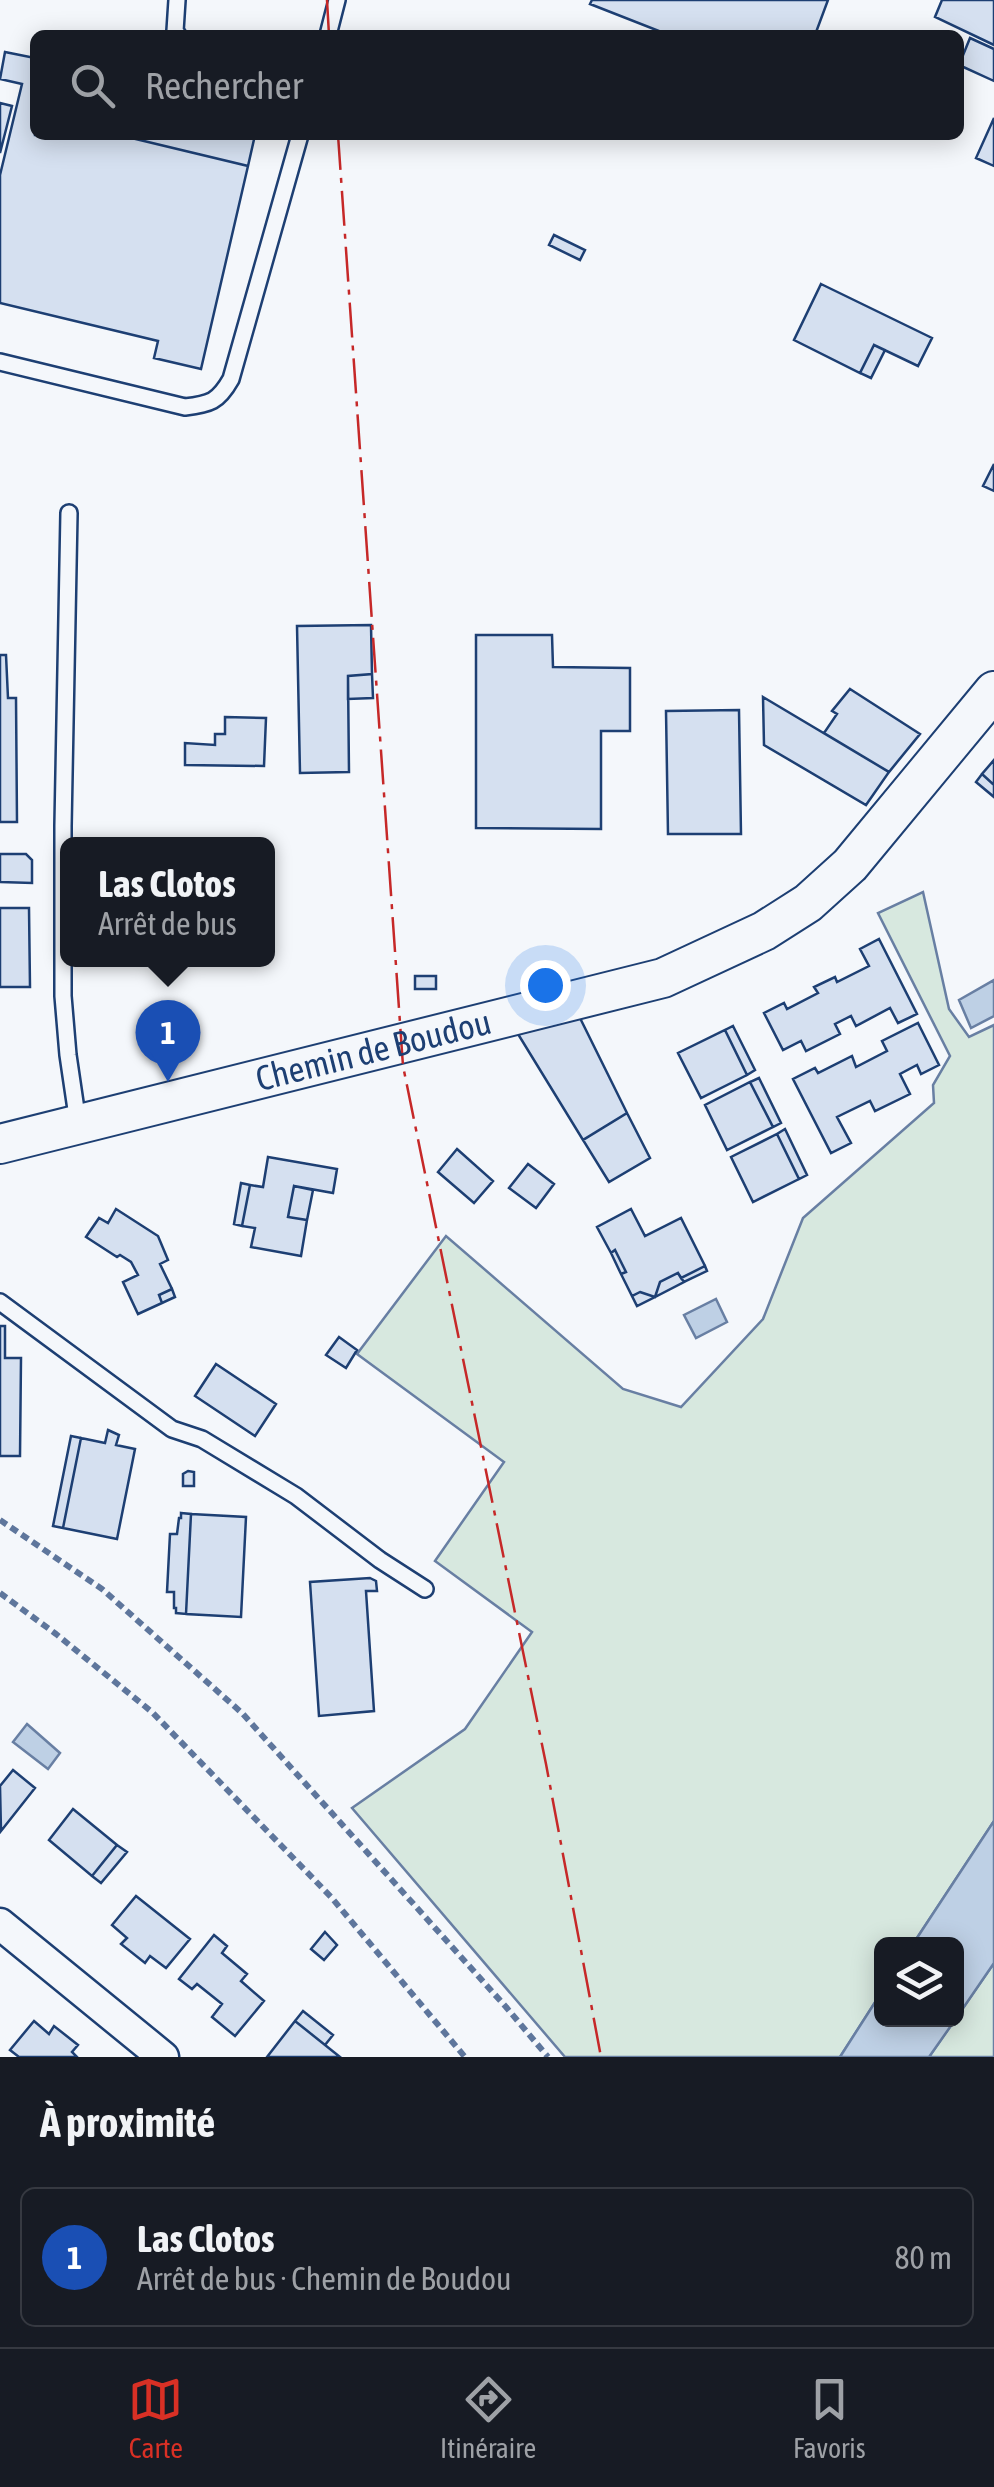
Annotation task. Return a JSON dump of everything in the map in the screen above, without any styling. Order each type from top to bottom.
[{"type":"street","name":"Chemin de Boudou","points":[[0,1144],[664,978],[764,931],[808,903],[850,866],[994,691]]},
{"type":"street","points":[[0,1924],[163,2057]]},
{"type":"lane","points":[[175,30],[177,0]]},
{"type":"lane","points":[[329,30],[337,0]]},
{"type":"lane","points":[[0,362],[185,407],[220,398],[231,379],[299,140]]},
{"type":"lane","points":[[63,837],[69,514]]},
{"type":"lane","points":[[64,967],[68,1055],[78,1123]]},
{"type":"lane","points":[[0,1302],[172,1429],[202,1439],[296,1496],[425,1589]]},
{"type":"path","points":[[0,1520],[102,1589],[242,1713],[548,2057]]},
{"type":"path","points":[[0,1593],[152,1712],[331,1897],[465,2057]]},
{"type":"shaded area","points":[[923,892],[949,1009],[969,1037],[994,1025],[994,1821],[918,1937],[874,1937],[874,2004],[840,2057],[565,2057],[352,1808],[465,1729],[532,1632],[435,1561],[504,1462],[357,1354],[446,1236],[623,1389],[681,1407],[763,1319],[803,1218],[934,1103],[933,1085],[950,1056],[878,913]]},
{"type":"shaded area","points":[[994,1963],[994,2057],[929,2057],[950,2027],[964,2027],[964,2006]]},
{"type":"water","points":[[994,980],[994,1016],[971,1028],[959,1000]]},
{"type":"water","points":[[716,1299],[727,1322],[696,1338],[684,1315]]},
{"type":"water","points":[[27,1724],[60,1753],[48,1769],[13,1742]]},
{"type":"water","points":[[994,1821],[994,1963],[964,2007],[964,1937],[918,1937]]},
{"type":"water","points":[[874,2004],[874,2027],[950,2027],[929,2057],[840,2057]]},
{"type":"building","points":[[592,0],[828,0],[817,30],[656,30],[590,4]]},
{"type":"building","points":[[942,0],[994,0],[994,45],[964,30],[935,17]]},
{"type":"building","points":[[970,38],[994,49],[994,81],[964,67]]},
{"type":"building","points":[[5,52],[30,57],[30,140],[140,140],[248,166],[201,369],[154,358],[158,341],[0,303],[0,175],[22,84],[0,79]]},
{"type":"building","points":[[0,103],[12,106],[0,153]]},
{"type":"building","points":[[994,118],[994,166],[976,158]]},
{"type":"building","points":[[140,140],[254,140],[248,166]]},
{"type":"building","points":[[554,235],[585,250],[580,260],[549,245]]},
{"type":"building","points":[[821,284],[932,338],[918,366],[874,345],[860,373],[794,340]]},
{"type":"building","points":[[874,345],[885,350],[871,378],[860,373]]},
{"type":"building","points":[[994,464],[994,491],[983,486]]},
{"type":"building","points":[[371,625],[372,674],[348,676],[349,772],[300,773],[297,626]]},
{"type":"building","points":[[476,635],[552,635],[553,667],[630,668],[630,731],[601,731],[601,829],[476,828]]},
{"type":"building","points":[[0,655],[6,655],[8,698],[16,698],[17,822],[0,822]]},
{"type":"building","points":[[372,674],[373,698],[348,699],[348,676]]},
{"type":"building","points":[[850,689],[920,734],[889,772],[824,733],[837,714],[832,711]]},
{"type":"building","points":[[763,697],[889,772],[866,805],[764,745]]},
{"type":"building","points":[[739,710],[741,834],[668,834],[666,711]]},
{"type":"building","points":[[225,717],[266,718],[264,766],[185,765],[185,743],[215,745],[215,734],[225,734]]},
{"type":"building","points":[[994,760],[994,785],[982,774]]},
{"type":"building","points":[[982,774],[994,785],[994,797],[976,782]]},
{"type":"building","points":[[0,854],[26,854],[32,860],[32,883],[0,882]]},
{"type":"building","points":[[0,908],[29,908],[30,987],[0,987]]},
{"type":"building","points":[[879,939],[917,1014],[898,1023],[890,1008],[856,1026],[851,1016],[835,1024],[840,1034],[806,1051],[801,1041],[783,1050],[764,1013],[784,1003],[787,1009],[818,993],[814,987],[835,977],[837,982],[869,966],[860,949]]},
{"type":"building","points":[[415,976],[436,976],[436,989],[415,989]]},
{"type":"building","points":[[580,1018],[627,1113],[583,1140],[518,1034]]},
{"type":"building","points":[[918,1023],[939,1065],[921,1074],[917,1065],[900,1074],[910,1094],[875,1111],[870,1101],[837,1117],[851,1143],[831,1153],[793,1079],[815,1068],[818,1073],[852,1056],[856,1067],[887,1051],[882,1041]]},
{"type":"building","points":[[733,1026],[755,1070],[747,1075],[725,1030]]},
{"type":"building","points":[[725,1030],[747,1075],[701,1098],[678,1053]]},
{"type":"building","points":[[759,1078],[781,1123],[773,1127],[750,1082]]},
{"type":"building","points":[[750,1082],[773,1127],[727,1150],[705,1105]]},
{"type":"building","points":[[627,1113],[650,1158],[609,1182],[583,1140]]},
{"type":"building","points":[[785,1129],[807,1175],[799,1179],[777,1134]]},
{"type":"building","points":[[777,1134],[799,1179],[753,1202],[731,1157]]},
{"type":"building","points":[[457,1149],[493,1181],[474,1203],[438,1172]]},
{"type":"building","points":[[268,1157],[337,1169],[333,1193],[294,1186],[288,1217],[307,1220],[301,1256],[251,1247],[255,1228],[242,1226],[250,1185],[263,1187]]},
{"type":"building","points":[[528,1164],[554,1184],[536,1208],[509,1188]]},
{"type":"building","points":[[241,1183],[250,1185],[242,1226],[234,1224]]},
{"type":"building","points":[[294,1186],[313,1190],[307,1220],[288,1217]]},
{"type":"building","points":[[116,1209],[158,1236],[168,1260],[160,1264],[172,1289],[159,1295],[162,1303],[138,1314],[123,1282],[138,1275],[131,1262],[86,1237],[99,1218],[108,1223]]},
{"type":"building","points":[[631,1209],[645,1236],[681,1218],[705,1266],[681,1278],[678,1273],[660,1282],[655,1297],[640,1292],[632,1296],[615,1250],[611,1253],[597,1227]]},
{"type":"building","points":[[615,1250],[626,1272],[621,1274],[611,1253]]},
{"type":"building","points":[[705,1266],[707,1271],[684,1282],[681,1278]]},
{"type":"building","points":[[678,1273],[684,1282],[655,1297],[660,1282]]},
{"type":"building","points":[[172,1289],[175,1297],[162,1303],[159,1295]]},
{"type":"building","points":[[640,1292],[655,1297],[637,1306],[632,1296]]},
{"type":"building","points":[[0,1326],[5,1326],[5,1358],[21,1358],[20,1456],[0,1456]]},
{"type":"building","points":[[339,1337],[357,1350],[346,1368],[326,1355]]},
{"type":"building","points":[[216,1364],[276,1404],[255,1436],[195,1396]]},
{"type":"building","points":[[108,1430],[119,1435],[116,1445],[135,1449],[117,1539],[63,1528],[81,1438],[105,1443]]},
{"type":"building","points":[[71,1436],[81,1438],[63,1528],[53,1526]]},
{"type":"building","points":[[194,1472],[194,1486],[183,1486],[183,1474]]},
{"type":"building","points":[[181,1513],[191,1514],[186,1614],[176,1613],[174,1592],[167,1592],[170,1534],[177,1534]]},
{"type":"building","points":[[191,1514],[246,1517],[241,1617],[186,1614]]},
{"type":"building","points":[[370,1578],[376,1581],[377,1591],[366,1591],[374,1711],[319,1716],[310,1582]]},
{"type":"building","points":[[13,1770],[35,1788],[1,1831],[0,1786]]},
{"type":"building","points":[[73,1809],[117,1845],[92,1876],[49,1840]]},
{"type":"building","points":[[117,1845],[127,1852],[101,1883],[92,1876]]},
{"type":"building","points":[[136,1896],[190,1939],[166,1968],[150,1956],[145,1963],[121,1944],[127,1938],[112,1925]]},
{"type":"building","points":[[325,1932],[337,1945],[324,1960],[311,1949]]},
{"type":"building","points":[[214,1935],[227,1946],[222,1953],[247,1974],[241,1981],[264,2001],[235,2036],[212,2017],[222,2004],[197,1984],[192,1989],[179,1979]]},
{"type":"building","points":[[303,2011],[333,2035],[325,2045],[295,2021]]},
{"type":"building","points":[[34,2021],[49,2034],[54,2026],[78,2045],[72,2052],[77,2057],[19,2057],[10,2050]]},
{"type":"building","points":[[295,2021],[340,2057],[267,2057]]},
{"type":"power","points":[[327,0],[329,30]]},
{"type":"power","points":[[338,140],[403,1066],[546,1764],[601,2057]]},
{"type":"place","name":"Las Clotos","points":[[168,1082]]}]
